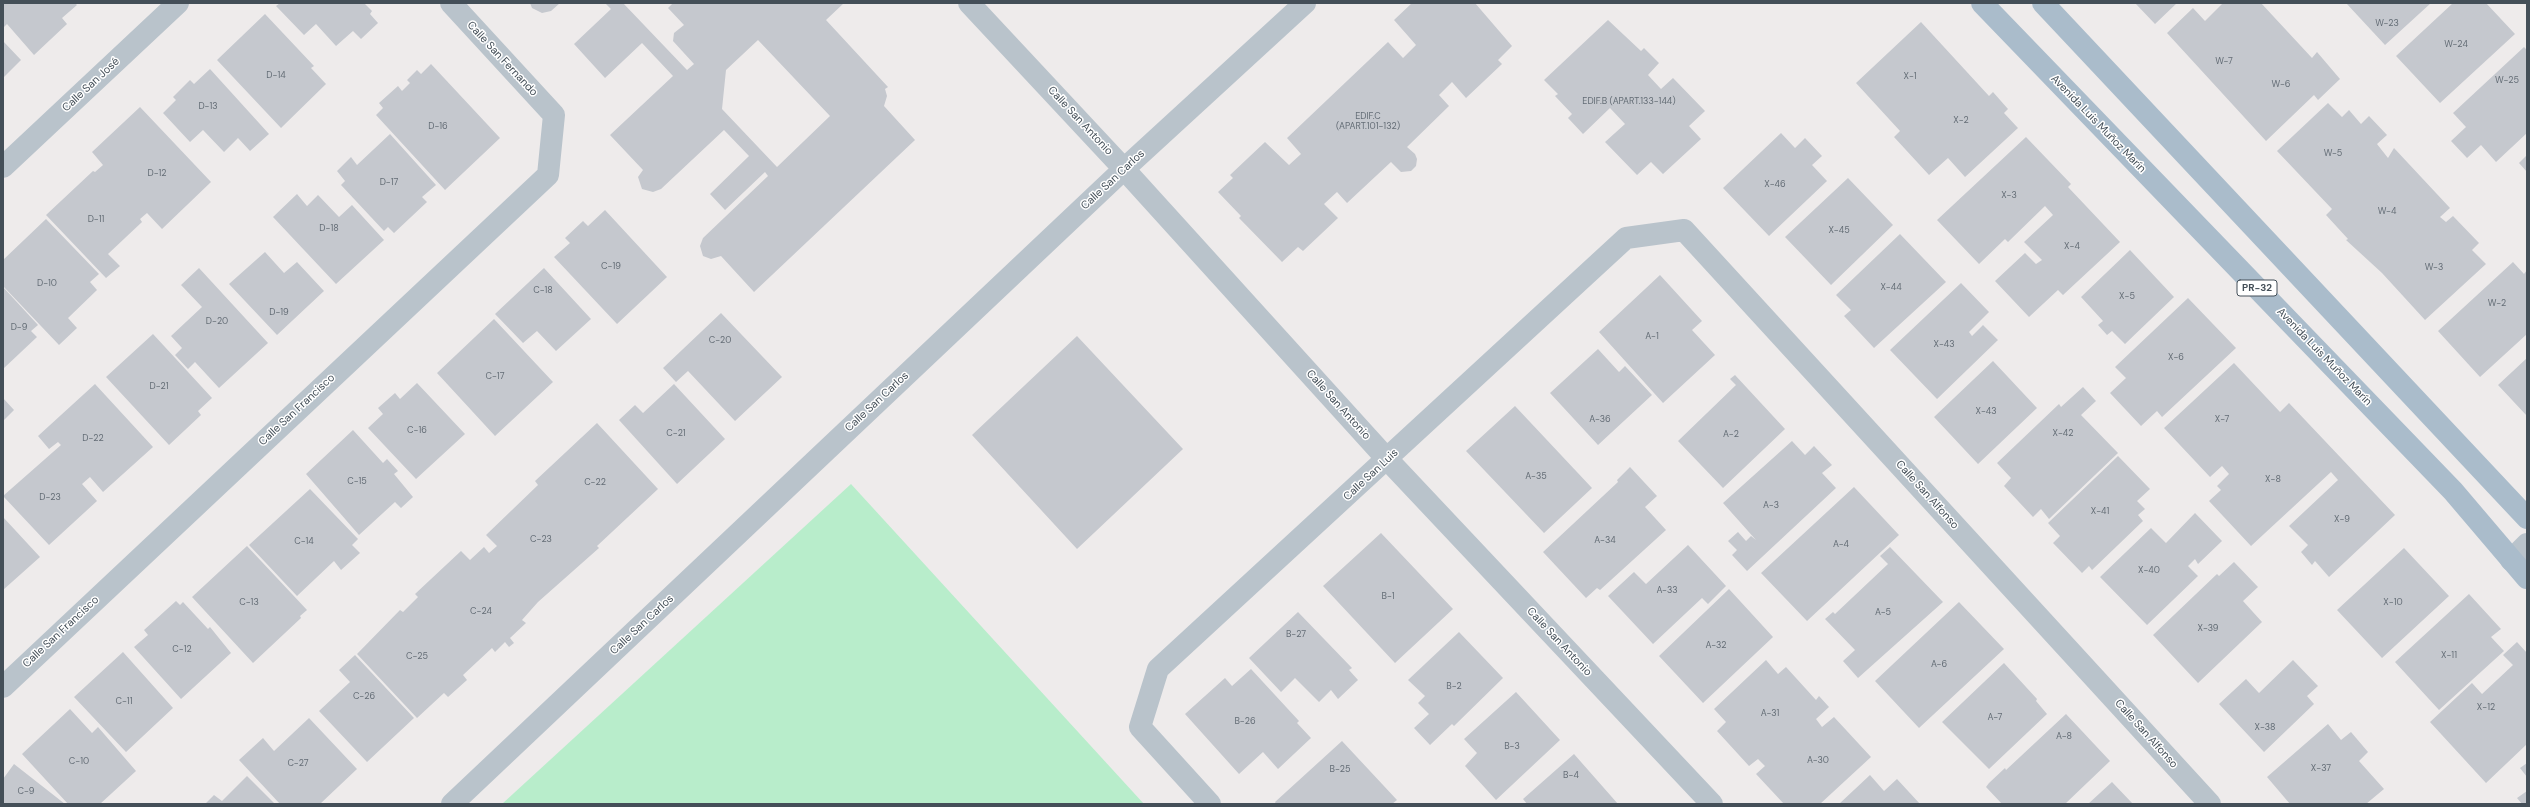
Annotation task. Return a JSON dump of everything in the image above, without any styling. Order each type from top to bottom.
[{"type":"main road","name":"Avenida Luis Muñoz Marín","points":[[1982,3],[2453,491],[2527,578]]},
{"type":"main road","points":[[2043,3],[2527,518]]},
{"type":"street","name":"Calle San José","points":[[3,166],[178,3]]},
{"type":"street","name":"Calle San Fernando","points":[[450,3],[554,115]]},
{"type":"street","name":"Calle San Antonio","points":[[969,3],[1124,169],[1387,459],[1712,804]]},
{"type":"street","name":"Calle San Carlos","points":[[452,804],[1124,169],[1305,3]]},
{"type":"street","name":"Calle San Francisco","points":[[3,687],[548,175],[554,115]]},
{"type":"street","name":"Calle San Alfonso","points":[[1626,238],[1684,230],[2210,804]]},
{"type":"street","name":"Calle San Luis","points":[[1210,804],[1140,727],[1158,669],[1626,238]]},
{"type":"street","points":[[2511,560],[2527,544]]},
{"type":"green space","points":[[851,484],[1144,804],[502,804]]},
{"type":"building","points":[[3,3],[75,3],[77,5],[62,18],[67,24],[34,55],[7,24],[3,28]]},
{"type":"building","points":[[280,3],[364,3],[372,11],[370,14],[378,23],[361,39],[353,31],[336,46],[316,24],[304,35],[276,6]]},
{"type":"building","points":[[530,3],[560,3],[551,11],[542,13],[532,8]]},
{"type":"building","points":[[605,3],[623,3],[687,70],[694,64],[673,41],[674,33],[684,25],[668,8],[673,3],[844,3],[826,20],[888,87],[885,89],[887,96],[884,106],[915,140],[754,292],[721,256],[711,259],[703,256],[700,246],[703,238],[768,176],[765,172],[725,210],[710,194],[749,156],[724,130],[661,189],[653,192],[642,189],[638,177],[643,170],[610,135],[673,76],[642,43],[605,78],[574,44],[611,9]],"holes":[[[758,40],[830,116],[777,167],[722,109],[726,70]]]},
{"type":"building","points":[[1412,3],[1475,3],[1512,46],[1498,60],[1502,64],[1466,98],[1452,82],[1439,95],[1449,106],[1407,147],[1415,154],[1417,159],[1416,166],[1411,171],[1401,172],[1391,162],[1347,203],[1337,192],[1324,204],[1338,218],[1303,251],[1298,247],[1282,262],[1239,218],[1241,216],[1218,192],[1233,178],[1230,175],[1265,142],[1289,165],[1301,154],[1287,138],[1388,42],[1403,58],[1416,45],[1394,20]]},
{"type":"building","points":[[2135,3],[2177,3],[2155,24]]},
{"type":"building","points":[[2223,3],[2261,3],[2312,58],[2317,52],[2340,79],[2318,100],[2314,95],[2266,141],[2167,33],[2193,8],[2205,21]]},
{"type":"building","points":[[2346,3],[2431,3],[2385,45]]},
{"type":"building","points":[[2453,3],[2486,3],[2515,34],[2440,103],[2396,56]]},
{"type":"building","points":[[265,14],[314,66],[311,68],[326,84],[281,128],[217,60]]},
{"type":"building","points":[[1608,20],[1641,51],[1644,48],[1659,63],[1648,75],[1661,89],[1673,78],[1705,111],[1689,126],[1701,139],[1663,174],[1651,162],[1637,175],[1605,142],[1625,124],[1610,108],[1583,134],[1568,118],[1572,114],[1555,96],[1558,94],[1544,80]]},
{"type":"building","points":[[1921,22],[1989,96],[1993,92],[2008,109],[2004,113],[2018,128],[1965,177],[1948,158],[1929,175],[1894,137],[1900,131],[1856,83]]},
{"type":"building","points":[[3,41],[21,60],[3,78]]},
{"type":"building","points":[[2524,47],[2527,50],[2527,133],[2496,162],[2481,145],[2467,158],[2451,141],[2466,127],[2453,113]]},
{"type":"building","points":[[431,64],[500,138],[445,190],[376,115],[383,108],[379,103],[398,86],[402,91],[410,83],[407,80],[417,70],[421,74]]},
{"type":"building","points":[[210,69],[269,134],[250,151],[238,138],[224,152],[203,130],[190,142],[163,113],[176,100],[173,97],[190,80],[194,84]]},
{"type":"building","points":[[2328,103],[2342,117],[2349,110],[2361,124],[2369,116],[2387,135],[2377,144],[2388,158],[2394,148],[2450,208],[2440,217],[2446,222],[2453,216],[2479,243],[2472,250],[2486,264],[2425,320],[2382,273],[2346,240],[2348,239],[2326,215],[2332,209],[2277,151]]},
{"type":"building","points":[[140,107],[211,182],[162,229],[147,213],[140,219],[142,222],[108,254],[120,266],[106,278],[46,215],[93,171],[95,172],[103,165],[92,152]]},
{"type":"building","points":[[1781,133],[1795,148],[1805,138],[1822,156],[1812,165],[1827,181],[1769,236],[1723,188]]},
{"type":"building","points":[[390,134],[436,185],[422,197],[427,202],[394,233],[388,227],[384,231],[341,185],[345,181],[337,171],[351,157],[357,165]]},
{"type":"building","points":[[2026,137],[2071,184],[2068,187],[2120,242],[2063,295],[2058,290],[2029,317],[1995,281],[2025,253],[2036,264],[2042,260],[2024,242],[2053,215],[2045,206],[2008,242],[2005,239],[1979,264],[1937,220]]},
{"type":"building","points":[[2527,155],[2527,172],[2519,163]]},
{"type":"building","points":[[1848,178],[1893,225],[1831,285],[1785,237]]},
{"type":"building","points":[[297,194],[307,206],[318,195],[339,217],[352,205],[384,240],[336,284],[273,217]]},
{"type":"building","points":[[605,210],[667,277],[617,324],[554,257],[570,243],[565,238],[583,221],[588,226]]},
{"type":"building","points":[[46,219],[99,274],[90,282],[97,290],[68,318],[77,328],[59,345],[3,286],[3,260]]},
{"type":"building","points":[[1900,234],[1946,282],[1874,348],[1844,316],[1851,310],[1836,295]]},
{"type":"building","points":[[2130,250],[2174,297],[2125,344],[2112,331],[2107,335],[2098,325],[2103,321],[2081,297]]},
{"type":"building","points":[[265,252],[284,273],[297,262],[324,291],[277,335],[229,284]]},
{"type":"building","points":[[2513,262],[2524,274],[2527,270],[2527,334],[2480,377],[2438,331]]},
{"type":"building","points":[[199,268],[268,343],[219,388],[195,362],[188,369],[175,355],[182,348],[171,336],[202,307],[181,285]]},
{"type":"building","points":[[544,268],[591,319],[556,351],[537,331],[523,343],[495,314]]},
{"type":"building","points":[[1660,275],[1702,321],[1692,330],[1715,355],[1663,403],[1599,332]]},
{"type":"building","points":[[1961,283],[1989,312],[1969,332],[1972,336],[1983,325],[1998,340],[1937,399],[1890,350]]},
{"type":"building","points":[[3,287],[38,325],[31,331],[37,337],[3,369]]},
{"type":"building","points":[[2188,298],[2236,348],[2162,417],[2157,411],[2141,426],[2110,393],[2126,378],[2115,367]]},
{"type":"building","points":[[721,313],[782,377],[735,421],[688,371],[676,382],[663,368]]},
{"type":"building","points":[[494,319],[553,382],[495,436],[437,373]]},
{"type":"building","points":[[153,334],[212,398],[198,411],[201,415],[169,445],[106,377]]},
{"type":"building","points":[[1077,336],[1183,449],[1077,549],[972,435]]},
{"type":"building","points":[[1598,349],[1619,372],[1625,366],[1652,395],[1598,445],[1550,393]]},
{"type":"building","points":[[2527,358],[2527,416],[2498,385]]},
{"type":"building","points":[[1993,361],[2037,408],[1978,464],[1934,417]]},
{"type":"building","points":[[2234,363],[2280,412],[2289,403],[2395,515],[2329,577],[2315,561],[2312,565],[2301,552],[2308,545],[2289,526],[2338,480],[2331,472],[2251,546],[2209,501],[2221,490],[2217,486],[2229,474],[2222,466],[2210,477],[2164,428]]},
{"type":"building","points":[[1735,375],[1785,429],[1723,488],[1678,441],[1736,385],[1730,379]]},
{"type":"building","points":[[417,383],[465,434],[416,479],[368,428],[383,414],[378,408],[395,393],[400,399]]},
{"type":"building","points":[[95,384],[153,447],[103,492],[90,477],[82,484],[97,501],[49,545],[3,496],[61,445],[58,442],[49,449],[38,436]]},
{"type":"building","points":[[674,384],[725,439],[677,484],[619,420],[635,405],[643,413]]},
{"type":"building","points":[[2083,387],[2096,401],[2081,415],[2118,453],[2049,519],[2041,509],[2033,517],[2004,486],[2011,478],[1997,463],[2059,404],[2061,407]]},
{"type":"building","points":[[3,398],[14,410],[3,421]]},
{"type":"building","points":[[1515,406],[1592,488],[1544,533],[1466,451]]},
{"type":"building","points":[[597,423],[658,489],[597,546],[599,548],[538,602],[522,620],[526,623],[510,638],[514,643],[509,647],[505,642],[495,652],[492,648],[463,675],[467,680],[448,697],[444,693],[417,718],[357,654],[400,610],[403,612],[418,597],[415,594],[461,551],[470,560],[484,547],[489,553],[497,546],[486,535],[538,485],[535,481]]},
{"type":"building","points":[[353,430],[383,463],[387,459],[398,471],[394,474],[413,497],[401,508],[395,502],[359,535],[306,474]]},
{"type":"building","points":[[1792,441],[1805,455],[1814,446],[1832,465],[1822,473],[1836,488],[1747,571],[1732,555],[1737,550],[1728,541],[1738,532],[1746,541],[1751,536],[1756,540],[1723,503]]},
{"type":"building","points":[[2118,456],[2150,489],[2137,501],[2145,509],[2138,515],[2143,521],[2092,570],[2089,566],[2082,573],[2053,543],[2060,536],[2048,523]]},
{"type":"building","points":[[1630,467],[1657,496],[1645,507],[1666,530],[1600,590],[1597,588],[1586,598],[1543,552],[1618,482],[1617,480]]},
{"type":"building","points":[[1854,487],[1899,535],[1807,621],[1761,573]]},
{"type":"building","points":[[310,489],[358,539],[352,545],[360,553],[341,570],[334,561],[297,596],[249,545]]},
{"type":"building","points":[[2195,513],[2222,541],[2198,564],[2195,559],[2188,566],[2198,576],[2147,625],[2100,577],[2151,528],[2166,543]]},
{"type":"building","points":[[3,517],[40,557],[3,590]]},
{"type":"building","points":[[1381,533],[1453,609],[1395,663],[1323,586]]},
{"type":"building","points":[[1688,545],[1726,586],[1708,604],[1702,598],[1653,644],[1608,596],[1634,572],[1646,584]]},
{"type":"building","points":[[247,546],[307,610],[300,616],[301,618],[253,663],[192,597]]},
{"type":"building","points":[[1890,547],[1943,602],[1858,678],[1843,661],[1855,650],[1825,619],[1833,612],[1835,614],[1888,564],[1880,556]]},
{"type":"building","points":[[2404,548],[2449,596],[2382,658],[2337,610]]},
{"type":"building","points":[[2234,562],[2258,587],[2243,601],[2262,622],[2198,683],[2153,635],[2217,574],[2219,576]]},
{"type":"building","points":[[1729,589],[1773,637],[1703,703],[1659,656]]},
{"type":"building","points":[[2469,594],[2501,629],[2491,637],[2504,651],[2439,710],[2395,662]]},
{"type":"building","points":[[176,601],[180,605],[183,602],[208,629],[210,627],[231,653],[181,699],[134,647],[148,635],[144,630]]},
{"type":"building","points":[[1959,602],[2004,649],[1919,728],[1875,681]]},
{"type":"building","points":[[1298,612],[1352,668],[1349,670],[1358,680],[1338,699],[1331,690],[1319,702],[1295,678],[1281,692],[1249,658]]},
{"type":"building","points":[[1459,632],[1503,678],[1454,726],[1452,724],[1430,745],[1414,728],[1429,714],[1418,703],[1425,696],[1408,680]]},
{"type":"building","points":[[2517,642],[2527,653],[2527,744],[2486,783],[2430,722],[2472,683],[2482,694],[2513,665],[2503,655]]},
{"type":"building","points":[[123,652],[173,708],[126,752],[74,697]]},
{"type":"building","points":[[355,655],[414,718],[367,762],[319,711],[350,682],[339,670]]},
{"type":"building","points":[[1766,660],[1778,674],[1786,667],[1816,700],[1819,696],[1829,707],[1816,719],[1822,727],[1834,717],[1871,757],[1820,804],[1784,804],[1756,774],[1765,766],[1758,759],[1749,766],[1717,731],[1726,722],[1714,709]]},
{"type":"building","points":[[2293,660],[2318,686],[2307,696],[2314,704],[2264,752],[2219,704],[2246,679],[2259,693]]},
{"type":"building","points":[[2004,663],[2037,699],[2036,701],[2047,714],[1989,769],[1942,722]]},
{"type":"building","points":[[1251,669],[1299,721],[1297,723],[1311,738],[1278,769],[1263,752],[1239,774],[1185,714],[1225,678],[1232,686]]},
{"type":"building","points":[[1516,692],[1560,740],[1496,800],[1465,766],[1477,753],[1464,739]]},
{"type":"building","points":[[70,709],[92,733],[98,727],[136,771],[100,804],[68,804],[22,754]]},
{"type":"building","points":[[2066,714],[2110,761],[2065,804],[2002,804],[1986,787],[2005,768],[2006,770]]},
{"type":"building","points":[[309,718],[357,769],[320,804],[280,804],[239,760],[263,738],[274,751]]},
{"type":"building","points":[[2328,724],[2341,740],[2351,732],[2368,752],[2359,761],[2384,789],[2366,804],[2290,804],[2267,777]]},
{"type":"building","points":[[1342,741],[1397,800],[1392,804],[1276,804],[1275,802]]},
{"type":"building","points":[[1574,754],[1618,804],[1527,804],[1523,799]]},
{"type":"building","points":[[2527,763],[2527,777],[2520,768]]},
{"type":"building","points":[[14,764],[65,804],[3,804],[3,779]]},
{"type":"building","points":[[1870,775],[1884,791],[1897,779],[1920,804],[1839,804]]},
{"type":"building","points":[[247,776],[275,804],[205,804],[214,795],[222,801]]},
{"type":"building","points":[[2112,782],[2133,804],[2088,804]]},
{"type":"building","points":[[2527,791],[2527,804],[2522,804],[2517,798]]}]
